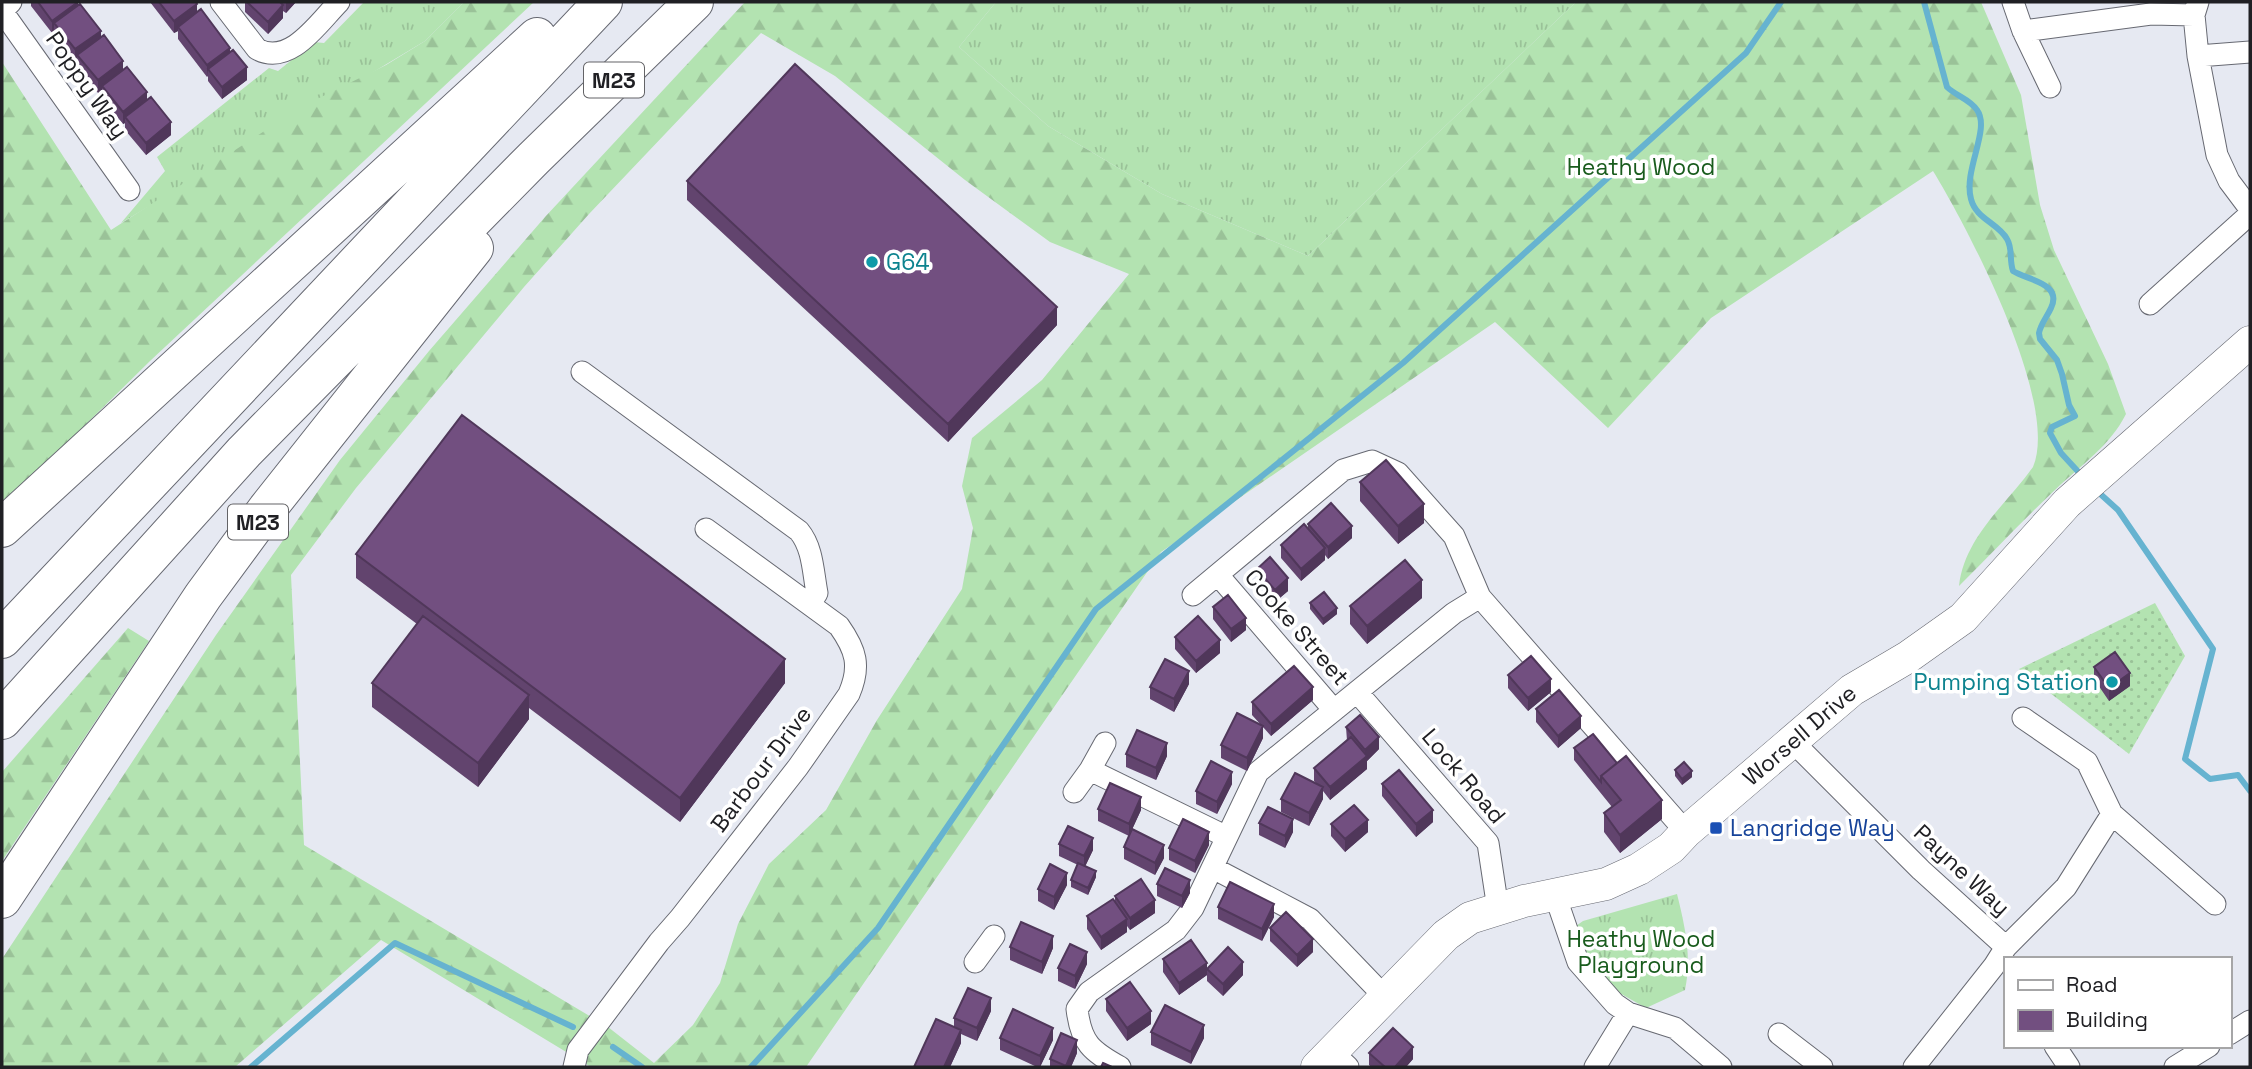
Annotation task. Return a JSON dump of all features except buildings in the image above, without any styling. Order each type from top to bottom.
[{"type":"highway","points":[[2,528],[554,21],[586,2]]},
{"type":"highway","name":"M23","points":[[2,639],[603,2]]},
{"type":"highway","name":"M23","points":[[2,720],[243,452],[533,159],[694,2]]},
{"type":"highway","name":"M23","points":[[2,899],[203,596],[267,509],[473,250],[533,159]]},
{"type":"street","points":[[2,11],[12,2]]},
{"type":"street","points":[[221,2],[257,49],[265,54],[276,54],[295,46],[339,2]]},
{"type":"street","points":[[2013,2],[2023,31],[2050,87]]},
{"type":"street","points":[[2023,31],[2196,8],[2198,56],[2217,155],[2229,181],[2250,212],[2150,304]]},
{"type":"street","name":"Poppy Way","points":[[2,11],[130,190]]},
{"type":"street","points":[[2198,56],[2250,52]]},
{"type":"street","name":"Worsell Drive","points":[[1332,1062],[1384,996],[1446,936],[1470,918],[1606,884],[1639,869],[1671,848],[1686,832],[1852,690],[1908,657],[1963,618],[2067,503],[2247,353]]},
{"type":"street","points":[[582,372],[799,531],[811,555],[817,593],[810,604]]},
{"type":"street","name":"Cooke Street","points":[[1334,709],[1218,575],[1343,470],[1372,461],[1398,474],[1454,536],[1480,597]]},
{"type":"street","name":"Barbour Drive","points":[[575,1067],[579,1050],[592,1032],[659,942],[798,767],[849,694],[854,682],[856,655],[839,626],[706,528]]},
{"type":"street","points":[[1193,595],[1218,575]]},
{"type":"street","points":[[1120,1067],[1087,1058],[1079,1031],[1077,1009],[1089,992],[1175,930],[1193,908],[1258,772],[1454,613],[1480,597],[1686,832]]},
{"type":"street","name":"Lock Road","points":[[1357,692],[1488,843],[1498,909]]},
{"type":"street","points":[[2022,718],[2087,762],[2112,814],[2215,904]]},
{"type":"street","name":"Payne Way","points":[[1793,742],[1921,870],[2000,962]]},
{"type":"street","points":[[1074,792],[1105,743]]},
{"type":"street","points":[[1090,770],[1227,837]]},
{"type":"street","points":[[2004,957],[2066,887],[2112,814]]},
{"type":"street","points":[[1213,868],[1310,919],[1384,996]]},
{"type":"street","points":[[1556,895],[1578,962],[1615,1004],[1628,1013],[1675,1028],[1721,1067]]},
{"type":"street","points":[[975,962],[994,936]]},
{"type":"street","points":[[1914,1067],[2000,962]]},
{"type":"street","points":[[1595,1067],[1628,1013]]},
{"type":"street","points":[[2231,1033],[2250,1022]]},
{"type":"street","points":[[1779,1034],[1822,1067]]},
{"type":"street","points":[[2056,1048],[2069,1067]]},
{"type":"street","points":[[2175,1067],[2206,1048]]},
{"type":"green space","points":[[364,2],[464,2],[425,41],[121,223],[165,171],[157,157],[269,68],[278,71],[314,42],[324,43]]},
{"type":"green space","points":[[464,2],[534,2],[150,361],[2,507],[2,62],[111,230],[305,105],[386,65],[425,41]]},
{"type":"green space","name":"Heathy Wood","points":[[745,2],[996,2],[959,47],[1048,126],[1162,194],[1308,256],[1576,2],[1981,2],[2021,95],[2040,205],[2054,250],[2108,364],[2126,414],[2112,436],[1959,586],[1969,552],[1978,536],[2033,467],[2038,438],[2034,402],[2006,316],[1967,232],[1933,171],[1711,318],[1608,428],[1495,322],[1161,552],[806,1067],[591,1067],[381,940],[235,1067],[2,1067],[2,959],[216,635],[340,460],[429,351],[545,217]],"holes":[[[761,33],[835,76],[965,180],[1050,242],[1129,274],[1042,380],[972,438],[962,486],[973,528],[962,589],[877,720],[826,810],[769,864],[738,924],[720,983],[693,1025],[654,1063],[608,1027],[304,845],[291,575],[356,488],[524,287],[589,214]]]},
{"type":"green space","points":[[996,2],[1576,2],[1308,256],[1162,194],[1048,126],[959,47]]},
{"type":"green space","points":[[2155,603],[2185,656],[2129,754],[2019,669]]},
{"type":"green space","points":[[128,628],[149,641],[2,861],[2,772]]},
{"type":"green space","name":"Heathy Wood Playground","points":[[1677,894],[1688,954],[1685,990],[1646,1008],[1616,991],[1591,963],[1573,928],[1583,921]]},
{"type":"waterway","points":[[751,1067],[878,928],[1096,609],[1403,363],[1746,53],[1781,2]]},
{"type":"waterway","points":[[1924,2],[1947,87],[1974,106],[1980,118],[1981,128],[1970,188],[1974,206],[2007,239],[2013,271],[2042,284],[2052,293],[2051,308],[2040,329],[2040,339],[2057,360],[2069,405],[2075,416],[2052,427],[2050,433],[2061,453],[2084,478]]},
{"type":"waterway","points":[[2097,491],[2118,510],[2213,649],[2185,759],[2210,779],[2238,775],[2250,791]]},
{"type":"waterway","points":[[251,1067],[395,943],[573,1027]]},
{"type":"waterway","points":[[613,1047],[642,1067]]},
{"type":"place","name":"G64","points":[[872,262]]},
{"type":"place","name":"Pumping Station","points":[[2112,682]]},
{"type":"place","name":"Langridge Way","points":[[1716,828]]}]
